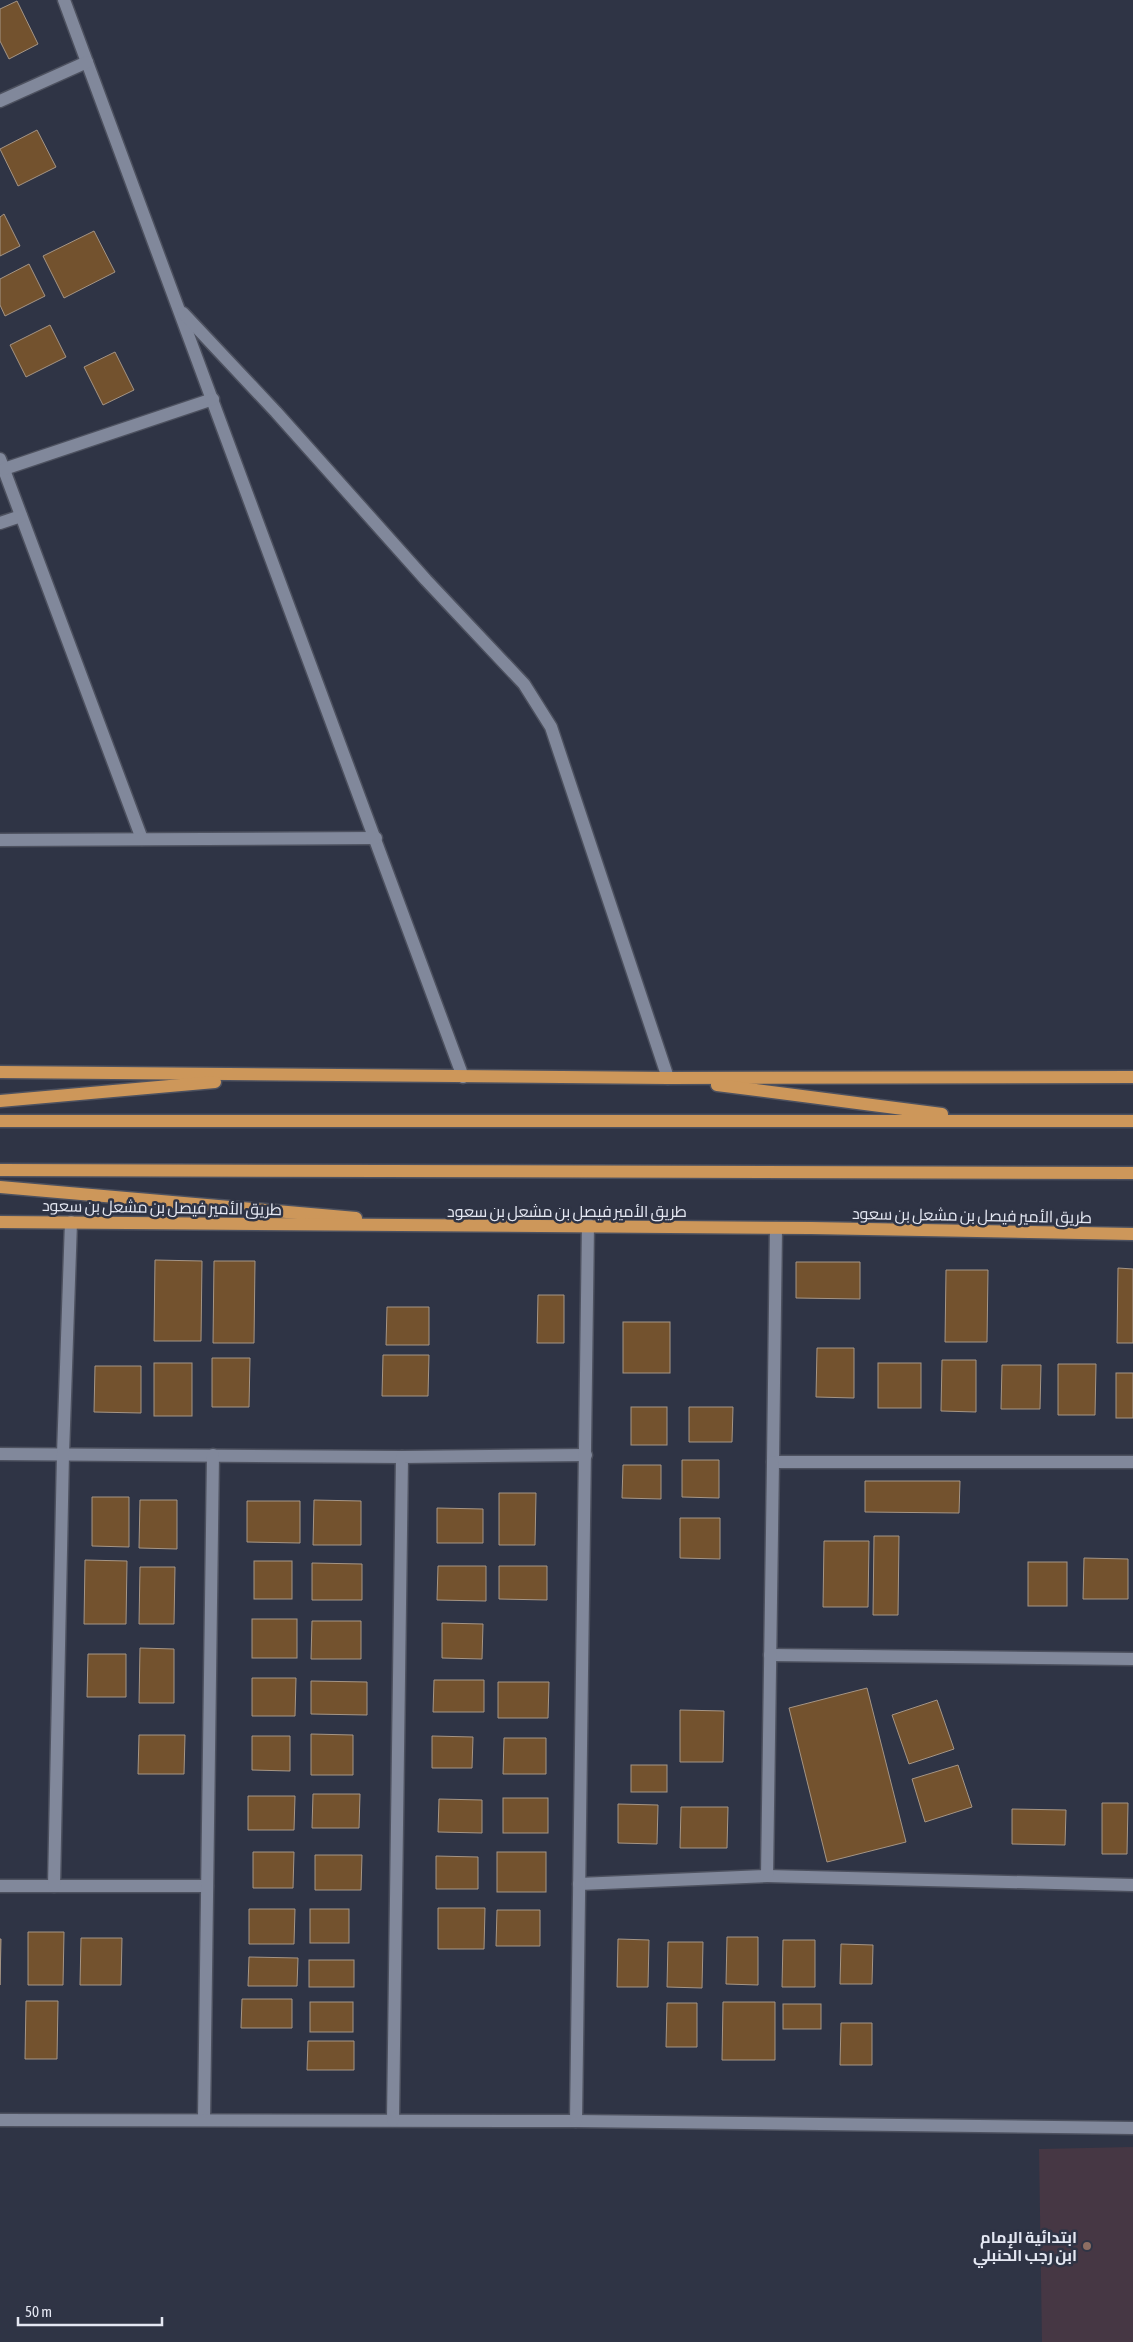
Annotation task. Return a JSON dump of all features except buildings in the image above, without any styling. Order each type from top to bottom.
[{"type":"main road","points":[[0,1072],[668,1078],[1133,1077]]},
{"type":"main road","points":[[0,1101],[285,1076]]},
{"type":"main road","points":[[668,1078],[994,1121]]},
{"type":"main road","points":[[0,1121],[1133,1121]]},
{"type":"main road","points":[[0,1170],[1133,1173]]},
{"type":"main road","points":[[0,1187],[459,1227]]},
{"type":"main road","name":"طريق الأمير فيصل بن مشعل بن سعود","points":[[0,1222],[459,1227],[588,1225],[1133,1234]]},
{"type":"street","points":[[64,0],[463,1077]]},
{"type":"street","points":[[0,102],[86,62]]},
{"type":"street","points":[[178,308],[276,412],[426,580],[524,684],[551,727],[668,1078]]},
{"type":"street","points":[[142,839],[2,464],[213,399]]},
{"type":"street","points":[[0,523],[21,516]]},
{"type":"street","points":[[0,840],[376,838]]},
{"type":"street","points":[[54,1886],[62,1454],[71,1222]]},
{"type":"street","points":[[576,2121],[588,1225]]},
{"type":"street","points":[[766,1876],[776,1228]]},
{"type":"street","points":[[0,1454],[402,1457],[586,1455]]},
{"type":"street","points":[[204,2119],[213,1455]]},
{"type":"street","points":[[393,2120],[402,1457]]},
{"type":"street","points":[[773,1462],[1133,1462]]},
{"type":"street","points":[[770,1655],[1133,1659]]},
{"type":"street","points":[[579,1884],[766,1876],[1133,1885]]},
{"type":"street","points":[[0,1886],[207,1886]]},
{"type":"street","points":[[0,2120],[576,2121],[1133,2128]]},
{"type":"shaded area","name":"ابتدائية الإمام ابن رجب الحنبلي","points":[[1133,2147],[1133,2342],[1042,2342],[1039,2149]]},
{"type":"place","name":"ابتدائية الإمام ابن رجب الحنبلي","points":[[1087,2246]]}]
